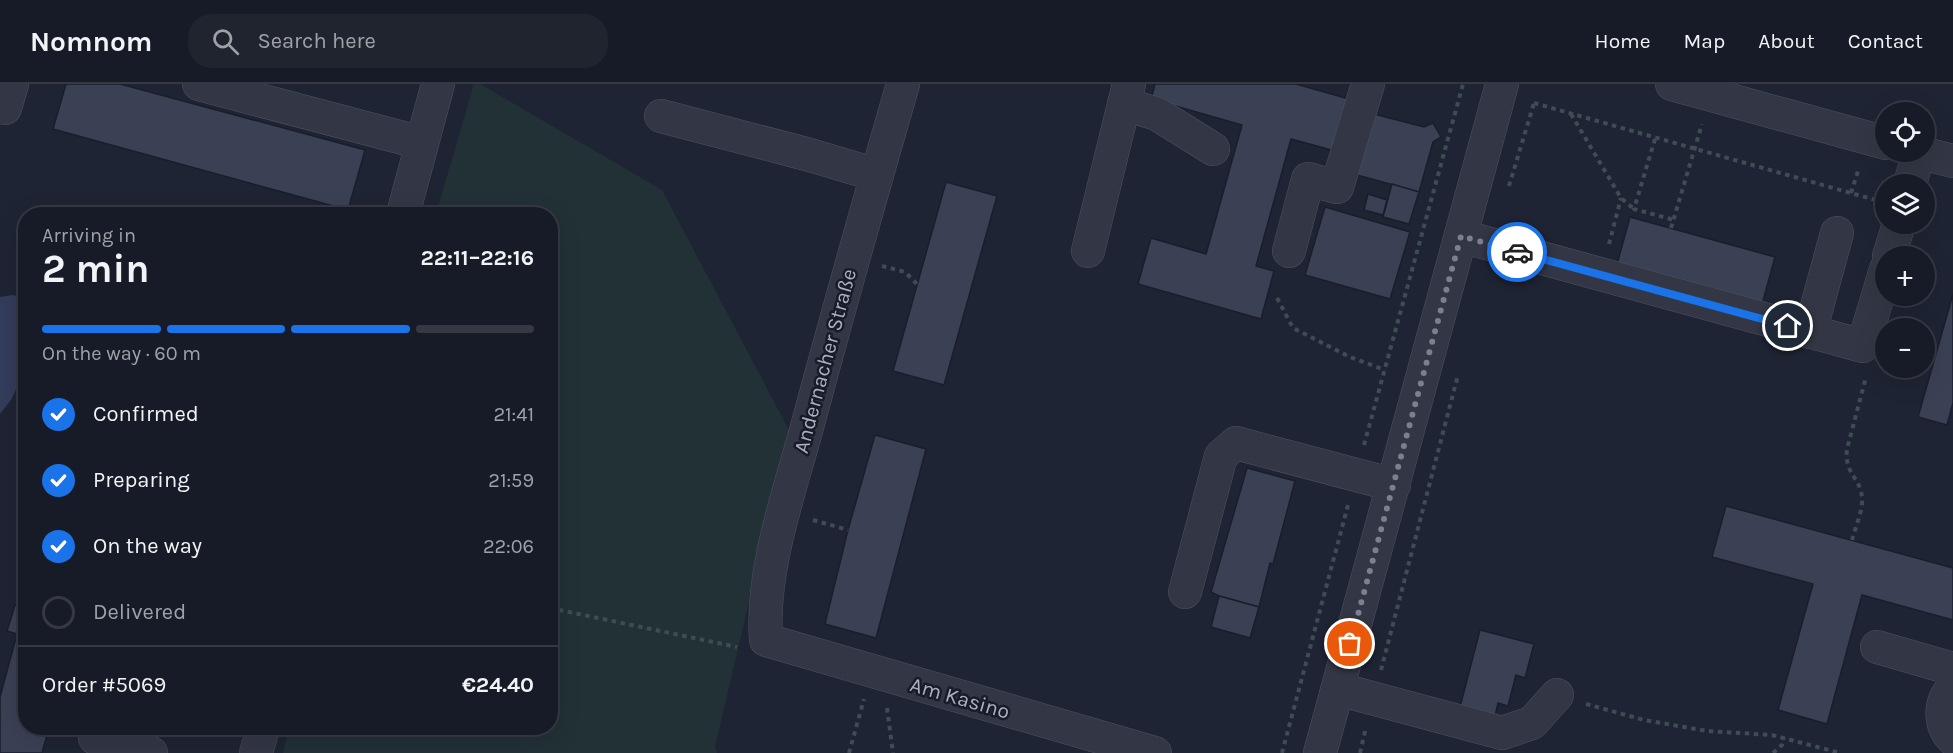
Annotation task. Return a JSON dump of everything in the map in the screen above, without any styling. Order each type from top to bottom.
[{"type":"lane","points":[[199,84],[422,143]]},
{"type":"lane","points":[[405,207],[438,84]]},
{"type":"lane","name":"Andernacher Straße","points":[[766,640],[765,617],[768,583],[784,512],[853,257],[903,84]]},
{"type":"lane","points":[[1289,251],[1308,178],[1337,187],[1368,84]]},
{"type":"lane","points":[[1672,84],[1875,139]]},
{"type":"lane","points":[[1320,753],[1501,89]]},
{"type":"lane","points":[[1088,251],[1126,94],[1213,149]]},
{"type":"lane","points":[[661,116],[877,175]]},
{"type":"lane","points":[[1935,156],[1953,161]]},
{"type":"lane","points":[[1810,332],[1837,233]]},
{"type":"lane","points":[[1461,236],[1863,346],[1875,306]]},
{"type":"lane","points":[[1185,592],[1221,456],[1236,443],[1394,485]]},
{"type":"lane","name":"Am Kasino","points":[[766,640],[1155,753]]},
{"type":"lane","points":[[1876,647],[1953,669]]},
{"type":"lane","points":[[1953,688],[1944,701],[1942,713],[1944,725],[1953,739]]},
{"type":"lane","points":[[1338,690],[1502,733],[1532,723],[1557,695]]},
{"type":"lane","points":[[256,753],[261,735]]},
{"type":"lane","points":[[95,738],[151,753]]},
{"type":"path","points":[[1282,753],[1463,84]]},
{"type":"path","points":[[1501,89],[1534,103],[1655,139],[1875,200]]},
{"type":"path","points":[[1671,228],[1711,94]]},
{"type":"path","points":[[1508,190],[1534,103]]},
{"type":"path","points":[[1571,114],[1621,198],[1634,209],[1674,220]]},
{"type":"path","points":[[1634,209],[1655,139]]},
{"type":"path","points":[[1851,193],[1860,166]]},
{"type":"path","points":[[1600,274],[1621,198]]},
{"type":"path","points":[[853,257],[905,272],[917,284]]},
{"type":"path","points":[[1277,298],[1293,328],[1350,357],[1385,370]]},
{"type":"path","points":[[1852,540],[1862,499],[1858,484],[1846,461],[1847,449],[1866,378],[1867,364],[1863,346]]},
{"type":"path","points":[[1360,753],[1459,370]]},
{"type":"path","points":[[784,512],[848,530]]},
{"type":"path","points":[[558,610],[747,649],[766,640]]},
{"type":"path","points":[[849,753],[876,673]]},
{"type":"path","points":[[876,673],[893,753]]},
{"type":"path","points":[[1557,695],[1644,720],[1707,731],[1772,735],[1840,753]]},
{"type":"path","points":[[1773,753],[1782,745],[1784,738]]},
{"type":"shaded area","points":[[474,84],[480,84],[662,190],[789,430],[715,747],[717,753],[283,753],[287,735],[558,735],[558,207],[438,207]]},
{"type":"water","points":[[18,296],[18,386],[11,400],[0,414],[0,297]]},
{"type":"building","points":[[66,84],[120,84],[365,150],[349,207],[337,207],[53,129]]},
{"type":"building","points":[[1155,84],[1296,84],[1349,99],[1335,151],[1291,139],[1256,266],[1274,271],[1261,319],[1138,284],[1151,238],[1206,254],[1242,125],[1151,99]]},
{"type":"building","points":[[1374,114],[1424,127],[1433,123],[1441,137],[1433,142],[1419,192],[1357,175]]},
{"type":"building","points":[[946,182],[997,196],[944,385],[893,371]]},
{"type":"building","points":[[1392,184],[1419,192],[1409,224],[1383,217]]},
{"type":"building","points":[[1368,194],[1387,200],[1383,215],[1364,210]]},
{"type":"building","points":[[1325,207],[1410,232],[1390,299],[1305,275]]},
{"type":"building","points":[[1630,217],[1775,257],[1761,308],[1616,268]]},
{"type":"building","points":[[1953,294],[1953,403],[1947,425],[1918,417],[1929,378],[1935,378],[1935,357]]},
{"type":"building","points":[[875,435],[926,449],[876,638],[825,624],[848,530]]},
{"type":"building","points":[[1247,468],[1295,481],[1259,607],[1211,592]]},
{"type":"building","points":[[1726,506],[1953,568],[1953,620],[1862,595],[1827,724],[1778,710],[1813,584],[1712,557]]},
{"type":"building","points":[[1219,596],[1259,607],[1250,638],[1211,627]]},
{"type":"building","points":[[15,605],[18,606],[18,735],[47,735],[42,753],[0,753],[0,697],[17,634],[7,631]]},
{"type":"building","points":[[1480,630],[1534,644],[1525,678],[1516,675],[1508,706],[1498,703],[1495,716],[1460,707]]},
{"type":"way so far","points":[[1350,644],[1461,236],[1517,252]]},
{"type":"route","points":[[1517,252],[1788,326]]}]
